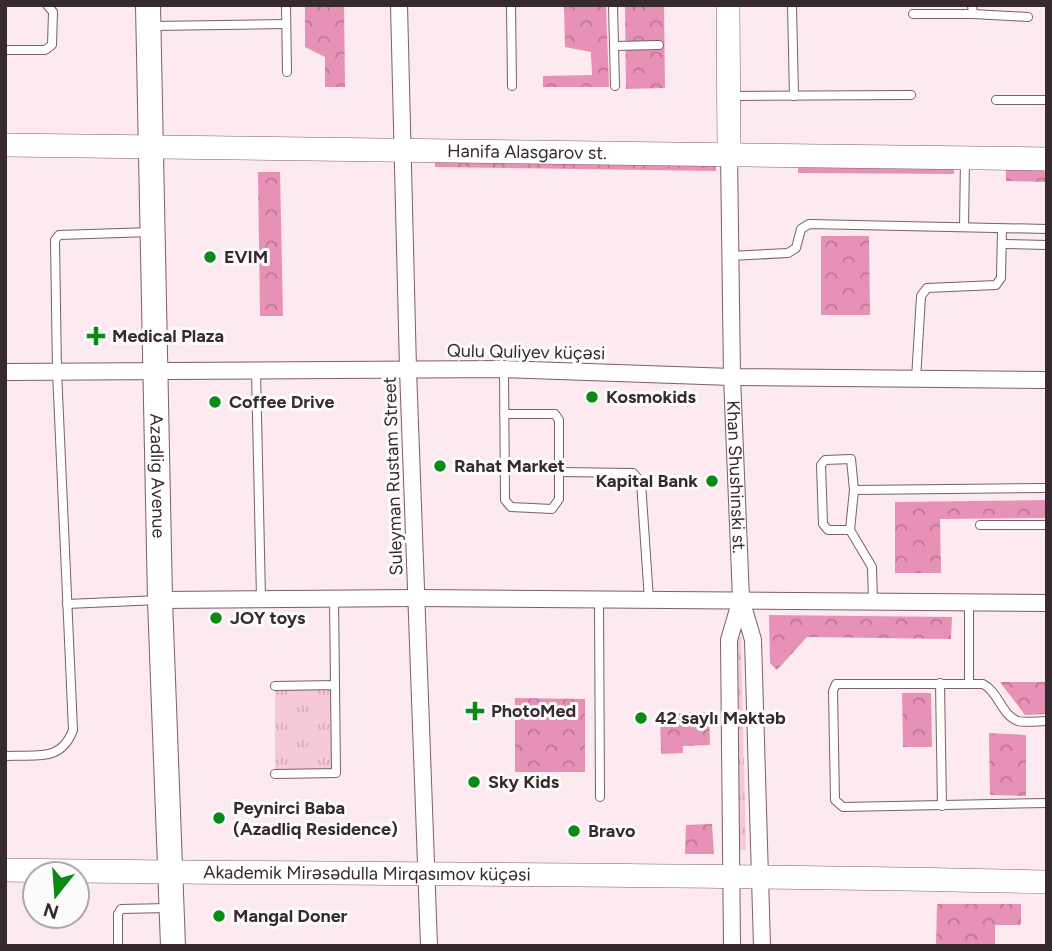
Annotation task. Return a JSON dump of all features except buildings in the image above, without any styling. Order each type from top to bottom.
[{"type":"main road","name":"Azadlig Avenue","points":[[149,16],[160,600],[173,946]]},
{"type":"street","name":"Suleyman Rustam Street","points":[[399,5],[408,369],[429,946]]},
{"type":"street","name":"Khan Shushinski st.","points":[[728,5],[732,377],[741,599],[753,640],[762,946]]},
{"type":"street","name":"Hanifa Alasgarov st.","points":[[5,145],[1047,159]]},
{"type":"street","name":"Qulu Quliyev küçəsi","points":[[5,372],[504,369],[732,377],[1047,380]]},
{"type":"street","points":[[160,600],[741,599],[1047,603]]},
{"type":"street","points":[[732,946],[729,640],[741,599]]},
{"type":"street","name":"Akademik Mirəsədulla Mirqasımov küçəsi","points":[[5,870],[427,876],[761,874]]},
{"type":"street","points":[[761,874],[1047,882]]},
{"type":"lane","points":[[5,50],[45,50],[52,44],[53,12],[47,5]]},
{"type":"lane","points":[[286,5],[286,72]]},
{"type":"lane","points":[[511,5],[512,86]]},
{"type":"lane","points":[[614,5],[615,86]]},
{"type":"lane","points":[[792,5],[794,96]]},
{"type":"lane","points":[[913,13],[973,10],[1028,17]]},
{"type":"lane","points":[[149,16],[286,24]]},
{"type":"lane","points":[[615,46],[659,45]]},
{"type":"lane","points":[[729,96],[911,95]]},
{"type":"lane","points":[[996,100],[1047,100]]},
{"type":"lane","points":[[964,228],[965,158]]},
{"type":"lane","points":[[731,256],[788,253],[796,248],[801,229],[809,224],[1047,229]]},
{"type":"lane","points":[[916,379],[921,296],[927,288],[996,285],[1001,278],[1002,229]]},
{"type":"lane","points":[[5,756],[57,753],[67,746],[73,730],[57,371],[55,240],[59,235],[152,232]]},
{"type":"lane","points":[[1002,244],[1047,245]]},
{"type":"lane","points":[[256,369],[261,598]]},
{"type":"lane","points":[[504,369],[504,414],[505,500],[511,507],[552,509],[559,499],[559,420],[555,414],[504,414]]},
{"type":"lane","points":[[850,530],[828,530],[823,524],[821,466],[825,460],[851,459],[854,490],[850,530],[872,567],[873,601]]},
{"type":"lane","points":[[559,472],[633,473],[640,482],[649,600]]},
{"type":"lane","points":[[854,490],[1047,488]]},
{"type":"lane","points":[[979,525],[1047,525]]},
{"type":"lane","points":[[275,774],[336,774],[334,598]]},
{"type":"lane","points":[[67,604],[160,600]]},
{"type":"lane","points":[[599,601],[600,797]]},
{"type":"lane","points":[[969,602],[969,683]]},
{"type":"lane","points":[[940,683],[942,806]]},
{"type":"lane","points":[[1047,721],[1019,721],[1008,714],[992,689],[969,683],[836,684],[832,691],[835,800],[843,807],[1047,803]]},
{"type":"lane","points":[[275,686],[335,685]]},
{"type":"lane","points":[[118,946],[118,914],[121,909],[171,908]]},
{"type":"green space","points":[[305,5],[344,5],[345,87],[325,87],[325,57],[305,47]]},
{"type":"green space","points":[[564,5],[606,5],[609,87],[543,87],[543,76],[592,75],[591,52],[565,47]]},
{"type":"green space","points":[[625,5],[664,5],[665,88],[626,89]]},
{"type":"green space","points":[[435,161],[716,165],[716,171],[435,167]]},
{"type":"green space","points":[[798,166],[954,166],[954,174],[798,173]]},
{"type":"green space","points":[[1006,168],[1047,168],[1047,182],[1006,181]]},
{"type":"green space","points":[[258,172],[280,172],[283,316],[260,316]]},
{"type":"green space","points":[[821,236],[869,236],[870,315],[821,315]]},
{"type":"green space","points":[[1047,500],[1047,518],[940,519],[941,573],[895,573],[895,502]]},
{"type":"green space","points":[[769,615],[952,617],[951,639],[807,637],[777,670],[770,663]]},
{"type":"green space","points":[[736,637],[741,637],[746,850],[740,850]]},
{"type":"green space","points":[[1000,682],[1047,682],[1047,714],[1025,715]]},
{"type":"green space","points":[[335,685],[336,773],[275,774],[275,686]]},
{"type":"green space","points":[[902,693],[931,693],[932,747],[903,747]]},
{"type":"green space","points":[[515,698],[585,699],[585,772],[515,772]]},
{"type":"green space","points":[[709,712],[710,745],[683,746],[683,753],[661,754],[660,714]]},
{"type":"green space","points":[[989,733],[1026,735],[1026,796],[990,795]]},
{"type":"green space","points":[[712,824],[714,854],[685,854],[686,825]]},
{"type":"green space","points":[[937,904],[1021,904],[1021,925],[995,925],[995,946],[936,946]]},
{"type":"place","name":"EVIM","points":[[210,257]]},
{"type":"place","name":"Medical Plaza","points":[[96,336]]},
{"type":"place","name":"Kosmokids","points":[[592,397]]},
{"type":"place","name":"Coffee Drive","points":[[215,402]]},
{"type":"place","name":"Rahat Market","points":[[440,466]]},
{"type":"place","name":"Kapital Bank","points":[[712,481]]},
{"type":"place","name":"JOY toys","points":[[216,618]]},
{"type":"place","name":"PhotoMed","points":[[475,711]]},
{"type":"place","name":"42 saylı Məktəb","points":[[641,718]]},
{"type":"place","name":"Sky Kids","points":[[474,782]]},
{"type":"place","name":"Peynirci Baba (Azadliq Residence)","points":[[219,818]]},
{"type":"place","name":"Bravo","points":[[574,831]]},
{"type":"place","name":"Mangal Doner","points":[[219,916]]}]
